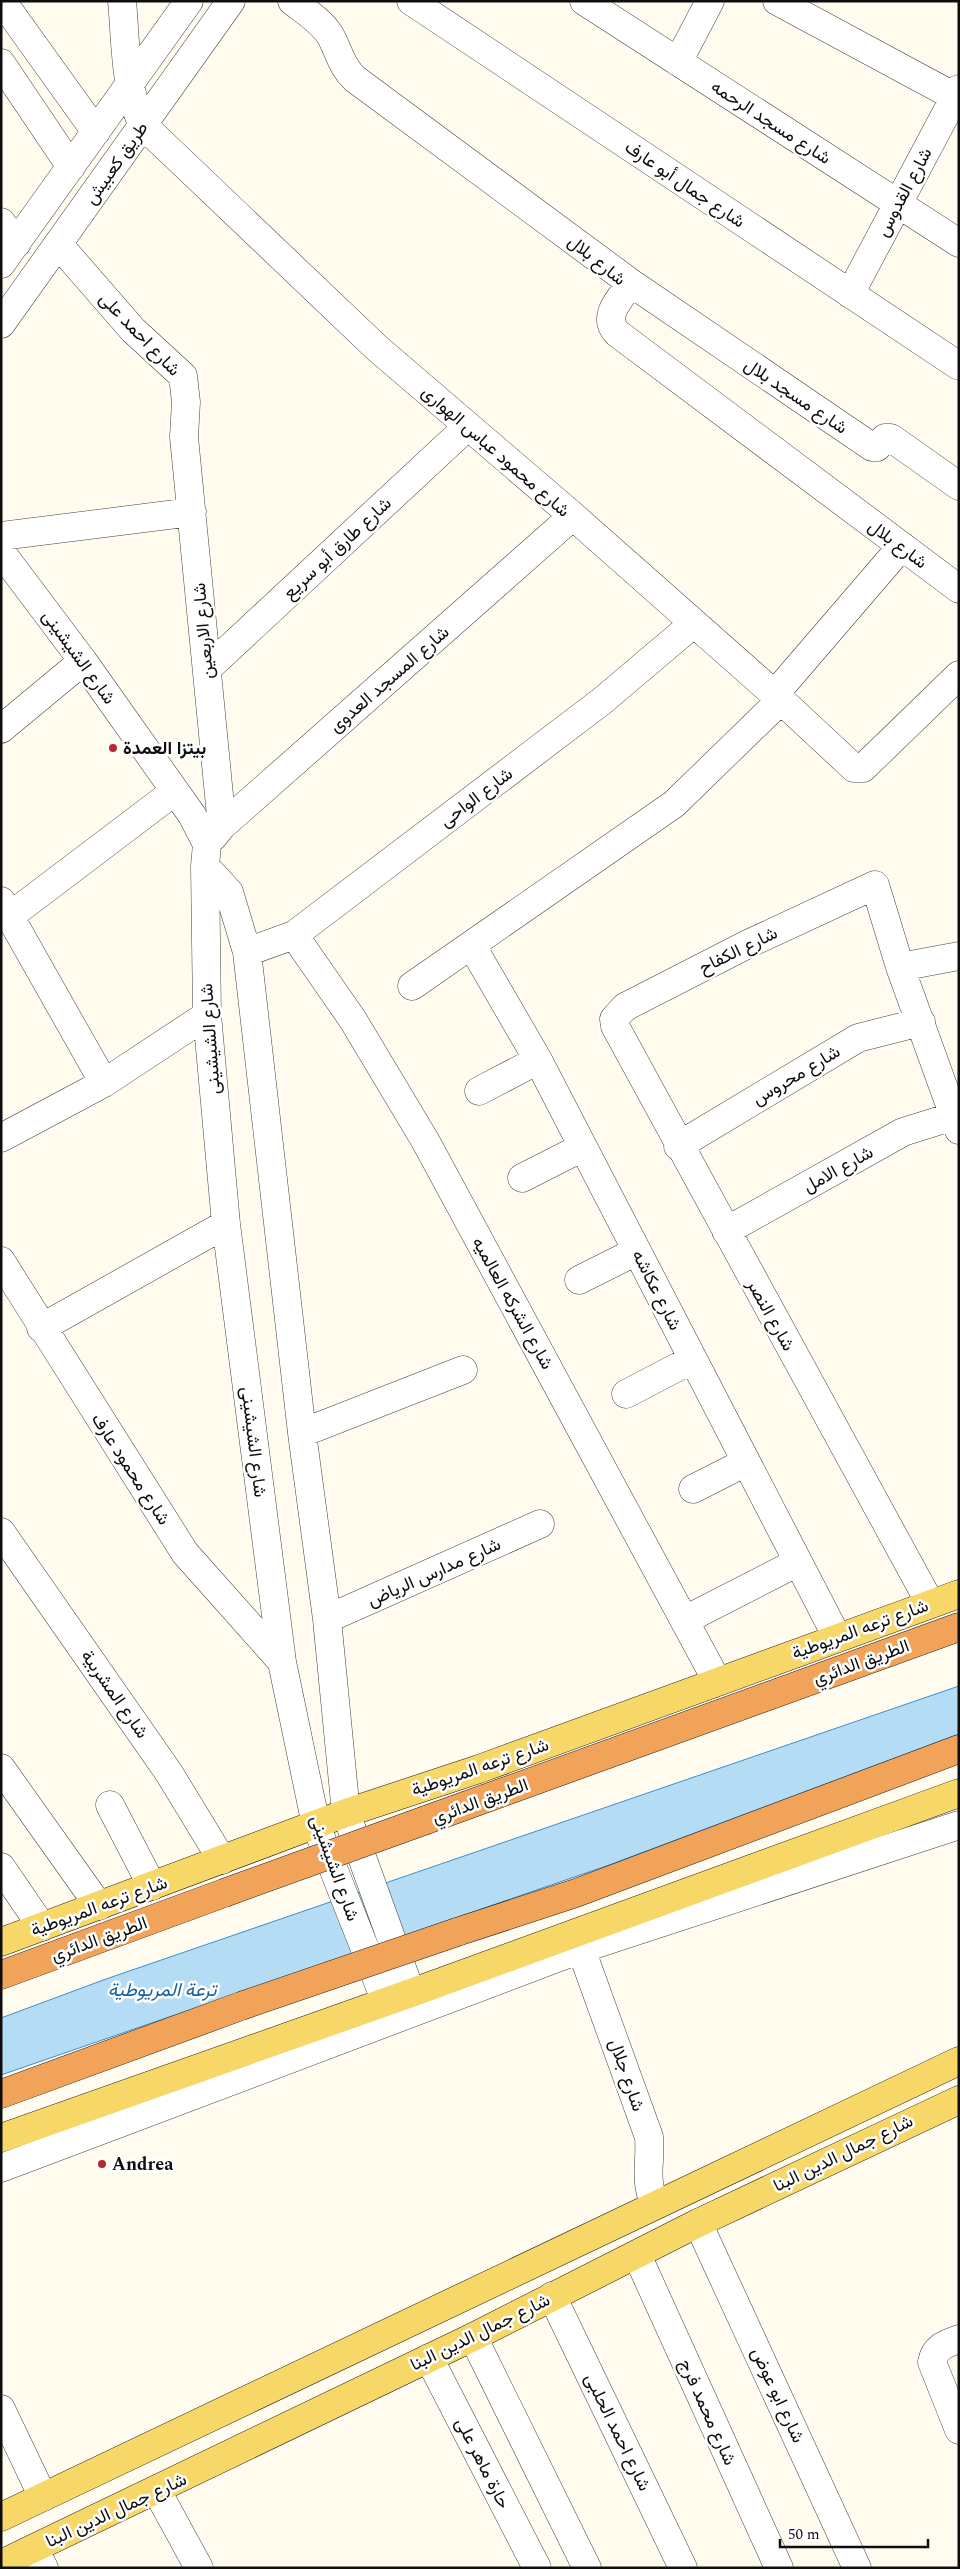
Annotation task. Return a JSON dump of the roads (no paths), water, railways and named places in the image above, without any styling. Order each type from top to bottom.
[{"type":"highway","name":"الطريق الدائري","points":[[1,1975],[959,1627]]},
{"type":"highway","points":[[1,2094],[242,2006],[576,1893],[959,1748]]},
{"type":"main road","name":"شارع ترعه المريوطية","points":[[1,1942],[222,1860],[349,1822],[478,1769],[717,1680],[959,1594]]},
{"type":"main road","points":[[1,2138],[396,1991],[959,1793]]},
{"type":"main road","name":"شارع جمال الدين البنا","points":[[1,2517],[654,2204],[959,2061]]},
{"type":"main road","name":"شارع جمال الدين البنا","points":[[1,2564],[39,2558],[157,2491],[637,2256],[698,2223],[906,2123],[959,2100]]},
{"type":"main road","points":[[493,2282],[467,2301],[462,2310],[463,2315],[471,2321],[509,2319]]},
{"type":"main road","points":[[343,2400],[380,2369],[386,2360],[382,2344],[372,2340],[367,2341]]},
{"type":"street","points":[[2,1],[96,132]]},
{"type":"street","points":[[122,1],[130,85],[134,106],[143,125]]},
{"type":"street","name":"طريق كعبيش","points":[[1,324],[231,1]]},
{"type":"street","name":"شارع بلال","points":[[292,1],[320,23],[329,34],[343,65],[355,79],[631,283],[610,315],[610,322],[617,333],[959,589]]},
{"type":"street","name":"شارع جمال أبو عارف","points":[[411,1],[959,366]]},
{"type":"street","name":"شارع مسجد الرحمه","points":[[584,1],[959,243]]},
{"type":"street","points":[[678,62],[710,1]]},
{"type":"street","points":[[777,1],[958,95]]},
{"type":"street","points":[[183,5],[187,62]]},
{"type":"street","name":"طريق كعبيش","points":[[7,243],[71,167],[130,85],[183,5]]},
{"type":"street","points":[[1,63],[71,167]]},
{"type":"street","name":"شارع القدوس","points":[[850,294],[958,95]]},
{"type":"street","name":"شارع محمود عباس الهوارى","points":[[143,125],[377,348],[573,516],[858,769],[863,768],[959,675]]},
{"type":"street","name":"شارع احمد على","points":[[59,245],[133,330],[183,376],[186,402],[184,437]]},
{"type":"street","name":"شارع مسجد بلال","points":[[631,283],[872,447],[878,448],[885,438],[891,438],[959,486]]},
{"type":"street","name":"شارع طارق أبو سريع","points":[[207,669],[467,427]]},
{"type":"street","name":"شارع الاربعين","points":[[184,437],[207,669],[211,845]]},
{"type":"street","points":[[1,536],[192,512]]},
{"type":"street","name":"شارع المسجد العدوى","points":[[211,845],[573,516]]},
{"type":"street","points":[[412,986],[674,804],[777,697],[902,546]]},
{"type":"street","name":"شارع الشيشينى","points":[[1,552],[83,661],[175,790],[211,845],[229,892],[247,952],[302,1433],[327,1619],[349,1822],[396,1991]]},
{"type":"street","name":"شارع الواحى","points":[[247,952],[294,936],[602,701],[693,624]]},
{"type":"street","points":[[1,729],[83,661]]},
{"type":"street","points":[[104,1083],[6,909],[175,790]]},
{"type":"street","name":"شارع الشيشينى","points":[[211,845],[207,1015],[226,1224],[282,1662],[319,1832],[396,1991]]},
{"type":"street","name":"شارع الكفاح","points":[[615,1026],[614,1019],[626,1007],[748,944],[875,885],[900,967]]},
{"type":"street","name":"شارع الشركه العالميه","points":[[294,936],[353,1020],[426,1142],[717,1680]]},
{"type":"street","name":"شارع عكاشه","points":[[472,946],[538,1060],[837,1637]]},
{"type":"street","points":[[957,1123],[900,967],[959,956]]},
{"type":"street","points":[[1,1138],[104,1083],[207,1015]]},
{"type":"street","name":"شارع محروس","points":[[678,1146],[858,1038],[920,1022]]},
{"type":"street","name":"شارع النصر","points":[[615,1026],[678,1146],[930,1603]]},
{"type":"street","points":[[478,1091],[538,1060]]},
{"type":"street","name":"شارع الامل","points":[[726,1231],[903,1132],[957,1123]]},
{"type":"street","points":[[522,1178],[583,1147]]},
{"type":"street","points":[[41,1328],[226,1224]]},
{"type":"street","points":[[579,1280],[636,1251]]},
{"type":"street","name":"شارع محمود عارف","points":[[1,1261],[41,1328],[185,1553],[282,1662]]},
{"type":"street","points":[[626,1394],[693,1359]]},
{"type":"street","points":[[302,1433],[463,1370]]},
{"type":"street","points":[[693,1489],[746,1462]]},
{"type":"street","name":"شارع مدارس الرياض","points":[[327,1619],[540,1524]]},
{"type":"street","name":"شارع المشربية","points":[[1,1532],[169,1773],[222,1860]]},
{"type":"street","points":[[685,1620],[798,1562]]},
{"type":"street","points":[[1,1768],[99,1906]]},
{"type":"street","points":[[307,1781],[342,1771]]},
{"type":"street","points":[[110,1805],[152,1886]]},
{"type":"street","points":[[1,2168],[581,1949],[959,1825]]},
{"type":"street","points":[[1,1867],[42,1927]]},
{"type":"street","name":"شارع جلال","points":[[581,1949],[649,2137],[650,2151],[647,2175],[654,2204]]},
{"type":"street","name":"شارع ابو عوض","points":[[698,2223],[857,2568]]},
{"type":"street","name":"شارع محمد فرج","points":[[637,2256],[780,2568]]},
{"type":"street","name":"شارع احمد الحلبى","points":[[552,2296],[684,2568]]},
{"type":"street","points":[[473,2337],[587,2568]]},
{"type":"street","points":[[959,2339],[941,2346],[934,2352],[932,2362],[959,2430]]},
{"type":"street","name":"حارة ماهر على","points":[[429,2358],[537,2568]]},
{"type":"street","points":[[1,2408],[43,2497]]},
{"type":"street","points":[[157,2491],[199,2568]]},
{"type":"water","name":"ترعة المريوطية","points":[[959,1686],[959,1734],[609,1865],[1,2075],[1,2018],[106,1979]]},
{"type":"place","name":"بيتزا العمدة","points":[[113,748]]},
{"type":"place","name":"Andrea","points":[[102,2164]]}]
